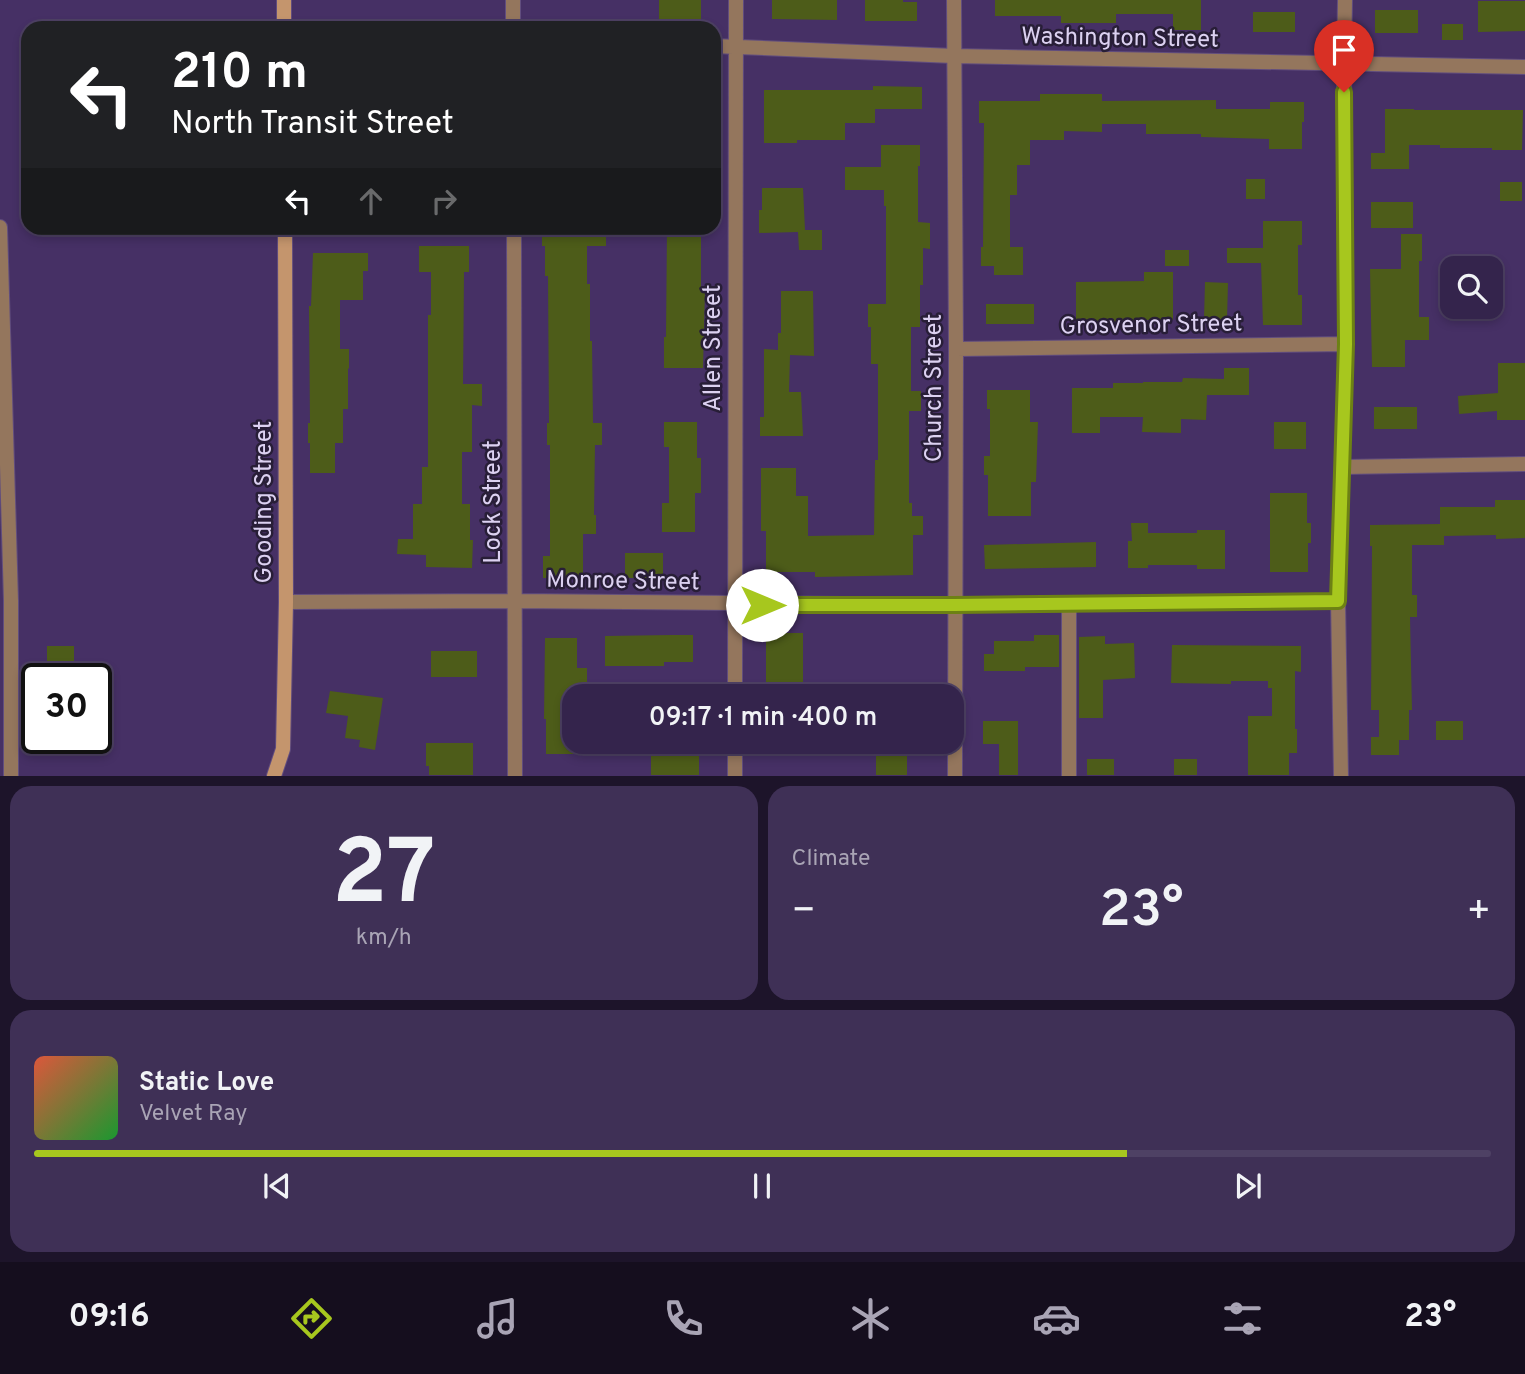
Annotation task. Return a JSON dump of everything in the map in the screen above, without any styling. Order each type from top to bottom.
[{"type":"street","points":[[284,0],[284,21]]},
{"type":"street","points":[[513,0],[513,21]]},
{"type":"street","name":"Allen Street","points":[[735,684],[736,0]]},
{"type":"street","name":"Church Street","points":[[954,0],[955,775]]},
{"type":"street","points":[[1341,775],[1338,601],[1346,344],[1345,0]]},
{"type":"street","name":"Washington Street","points":[[721,46],[954,56],[1525,67]]},
{"type":"street","points":[[0,227],[11,775]]},
{"type":"street","name":"Gooding Street","points":[[274,775],[283,749],[286,602],[285,235]]},
{"type":"street","name":"Lock Street","points":[[514,235],[515,775]]},
{"type":"street","name":"Grosvenor Street","points":[[956,349],[1346,344]]},
{"type":"street","points":[[1343,467],[1525,464]]},
{"type":"street","name":"Monroe Street","points":[[286,602],[954,605],[1338,601]]},
{"type":"street","points":[[1069,604],[1069,775]]},
{"type":"street","points":[[735,754],[735,775]]},
{"type":"building","points":[[659,0],[701,0],[701,19],[659,19]]},
{"type":"building","points":[[772,0],[837,0],[837,20],[772,19]]},
{"type":"building","points":[[865,0],[917,2],[917,21],[865,21]]},
{"type":"building","points":[[995,0],[1201,0],[1201,30],[1173,30],[1173,14],[1116,14],[1116,23],[1061,23],[1061,16],[995,16]]},
{"type":"building","points":[[1478,1],[1525,1],[1525,31],[1478,32]]},
{"type":"building","points":[[1375,10],[1418,10],[1418,33],[1375,33]]},
{"type":"building","points":[[1253,12],[1295,12],[1295,32],[1253,32]]},
{"type":"building","points":[[1442,24],[1463,24],[1463,40],[1442,40]]},
{"type":"building","points":[[873,86],[922,87],[922,109],[875,109],[875,123],[845,123],[845,140],[764,143],[764,90],[873,90]]},
{"type":"building","points":[[1040,94],[1102,94],[1102,101],[1216,100],[1216,109],[1270,109],[1270,102],[1304,102],[1302,149],[1269,149],[1269,139],[1201,137],[1201,134],[1146,134],[1146,124],[1102,124],[1102,132],[1064,131],[1064,140],[1030,140],[1030,165],[1017,165],[1017,195],[1010,195],[1010,247],[1023,247],[1023,275],[994,275],[994,266],[981,266],[984,123],[979,123],[979,101],[1040,101]]},
{"type":"building","points":[[1385,109],[1523,110],[1522,150],[1409,145],[1409,169],[1371,169],[1371,153],[1385,153]]},
{"type":"building","points":[[881,145],[920,145],[918,222],[930,223],[930,249],[923,248],[920,327],[911,327],[911,391],[921,391],[921,411],[909,411],[909,503],[912,503],[912,516],[923,516],[923,535],[913,535],[913,575],[815,577],[815,572],[766,572],[766,531],[761,531],[761,468],[796,468],[796,496],[808,496],[808,536],[874,535],[875,460],[878,460],[878,364],[871,364],[868,304],[886,304],[886,206],[884,190],[845,190],[845,167],[881,167]]},
{"type":"building","points":[[1246,179],[1265,179],[1265,199],[1246,199]]},
{"type":"building","points":[[1500,182],[1522,182],[1522,201],[1500,201]]},
{"type":"building","points":[[762,188],[803,188],[805,230],[822,230],[822,250],[799,250],[798,232],[759,233]]},
{"type":"building","points":[[1371,202],[1413,202],[1413,228],[1371,228]]},
{"type":"building","points":[[1263,221],[1302,221],[1302,245],[1298,245],[1298,295],[1302,295],[1302,325],[1263,325],[1261,263],[1227,263],[1227,248],[1263,248]]},
{"type":"building","points":[[1401,234],[1422,234],[1419,317],[1429,317],[1429,340],[1405,340],[1405,367],[1372,367],[1370,269],[1401,269]]},
{"type":"building","points":[[542,235],[606,235],[606,246],[587,246],[593,423],[602,423],[602,445],[595,445],[596,534],[583,534],[583,578],[543,578],[543,556],[550,556],[550,445],[547,445],[548,276],[545,276],[545,246],[542,246]]},
{"type":"building","points":[[667,235],[701,235],[701,290],[705,290],[703,368],[664,368]]},
{"type":"building","points":[[419,246],[469,246],[469,272],[464,272],[463,384],[482,384],[482,406],[472,405],[472,452],[462,452],[462,504],[470,504],[472,568],[426,567],[426,555],[397,554],[398,539],[413,539],[413,504],[422,504],[422,467],[428,467],[428,315],[431,315],[431,272],[419,272]]},
{"type":"building","points":[[1165,250],[1189,250],[1189,266],[1165,266]]},
{"type":"building","points":[[313,253],[368,253],[368,271],[363,271],[363,300],[340,300],[340,349],[349,349],[348,409],[343,409],[343,443],[335,443],[335,473],[310,473],[309,306]]},
{"type":"building","points":[[1144,272],[1173,272],[1173,320],[1138,320],[1138,323],[1076,321],[1076,282],[1144,281]]},
{"type":"building","points":[[1205,282],[1228,283],[1227,320],[1204,319]]},
{"type":"building","points":[[781,291],[813,291],[814,356],[790,355],[789,392],[801,392],[803,436],[760,436],[760,417],[764,417],[764,349],[778,350],[778,333],[781,333]]},
{"type":"building","points":[[986,304],[1034,304],[1034,324],[986,324]]},
{"type":"building","points":[[1498,363],[1525,363],[1525,420],[1497,420],[1497,411],[1459,414],[1458,396],[1498,393]]},
{"type":"building","points":[[1224,368],[1249,368],[1249,395],[1207,395],[1206,420],[1181,419],[1181,433],[1142,432],[1143,417],[1100,417],[1100,433],[1072,433],[1072,388],[1113,388],[1113,383],[1182,382],[1183,378],[1224,379]]},
{"type":"building","points":[[987,390],[1030,390],[1030,422],[1038,422],[1036,482],[1031,482],[1031,516],[988,516],[988,475],[984,475],[984,456],[990,456],[990,409],[987,409]]},
{"type":"building","points":[[1374,407],[1417,407],[1417,429],[1374,429]]},
{"type":"building","points":[[664,422],[697,422],[701,493],[695,493],[695,532],[662,532],[662,503],[669,503],[669,447],[664,447]]},
{"type":"building","points":[[1274,422],[1306,422],[1306,449],[1274,449]]},
{"type":"building","points":[[1270,493],[1307,493],[1307,523],[1311,523],[1308,572],[1270,572]]},
{"type":"building","points":[[1495,500],[1525,500],[1525,538],[1496,539],[1496,535],[1444,536],[1444,545],[1412,545],[1412,595],[1417,595],[1417,617],[1410,617],[1412,710],[1409,710],[1409,740],[1399,740],[1399,755],[1371,755],[1371,737],[1379,737],[1379,710],[1371,710],[1370,525],[1440,524],[1440,507],[1495,507]]},
{"type":"building","points":[[1131,523],[1148,523],[1148,533],[1225,530],[1225,569],[1197,569],[1197,565],[1148,565],[1148,568],[1128,568],[1128,541],[1132,541]]},
{"type":"building","points":[[1096,542],[1096,567],[985,569],[984,545]]},
{"type":"building","points":[[625,553],[663,553],[663,578],[625,578]]},
{"type":"building","points":[[766,633],[803,633],[803,684],[766,684]]},
{"type":"building","points":[[693,635],[693,662],[664,662],[664,666],[605,666],[605,636]]},
{"type":"building","points":[[1034,635],[1059,635],[1059,667],[1025,667],[1025,671],[984,671],[984,654],[994,654],[994,641],[1034,641]]},
{"type":"building","points":[[1105,636],[1105,644],[1134,643],[1135,678],[1103,680],[1103,718],[1079,718],[1079,637]]},
{"type":"building","points":[[545,638],[577,638],[577,668],[587,668],[587,684],[562,684],[562,754],[546,754]]},
{"type":"building","points":[[1172,645],[1301,646],[1301,672],[1295,671],[1297,753],[1289,753],[1289,775],[1248,775],[1248,716],[1272,716],[1272,688],[1268,688],[1268,681],[1231,681],[1231,684],[1171,683]]},
{"type":"building","points":[[47,646],[74,646],[74,663],[47,663]]},
{"type":"building","points":[[431,651],[477,651],[477,677],[431,677]]},
{"type":"building","points":[[330,691],[383,698],[375,750],[359,747],[360,740],[345,738],[348,716],[326,713]]},
{"type":"building","points":[[983,721],[1018,721],[1018,775],[999,775],[999,744],[983,744]]},
{"type":"building","points":[[1436,721],[1463,721],[1463,740],[1436,740]]},
{"type":"building","points":[[426,743],[473,743],[473,775],[429,775],[429,766],[426,766]]},
{"type":"building","points":[[651,754],[699,754],[699,775],[651,775]]},
{"type":"building","points":[[876,754],[907,754],[907,775],[876,775]]},
{"type":"building","points":[[1087,759],[1114,759],[1114,775],[1087,775]]},
{"type":"building","points":[[1174,759],[1197,759],[1197,775],[1174,775]]},
{"type":"route","points":[[762,605],[1338,601],[1346,344],[1344,92]]}]
